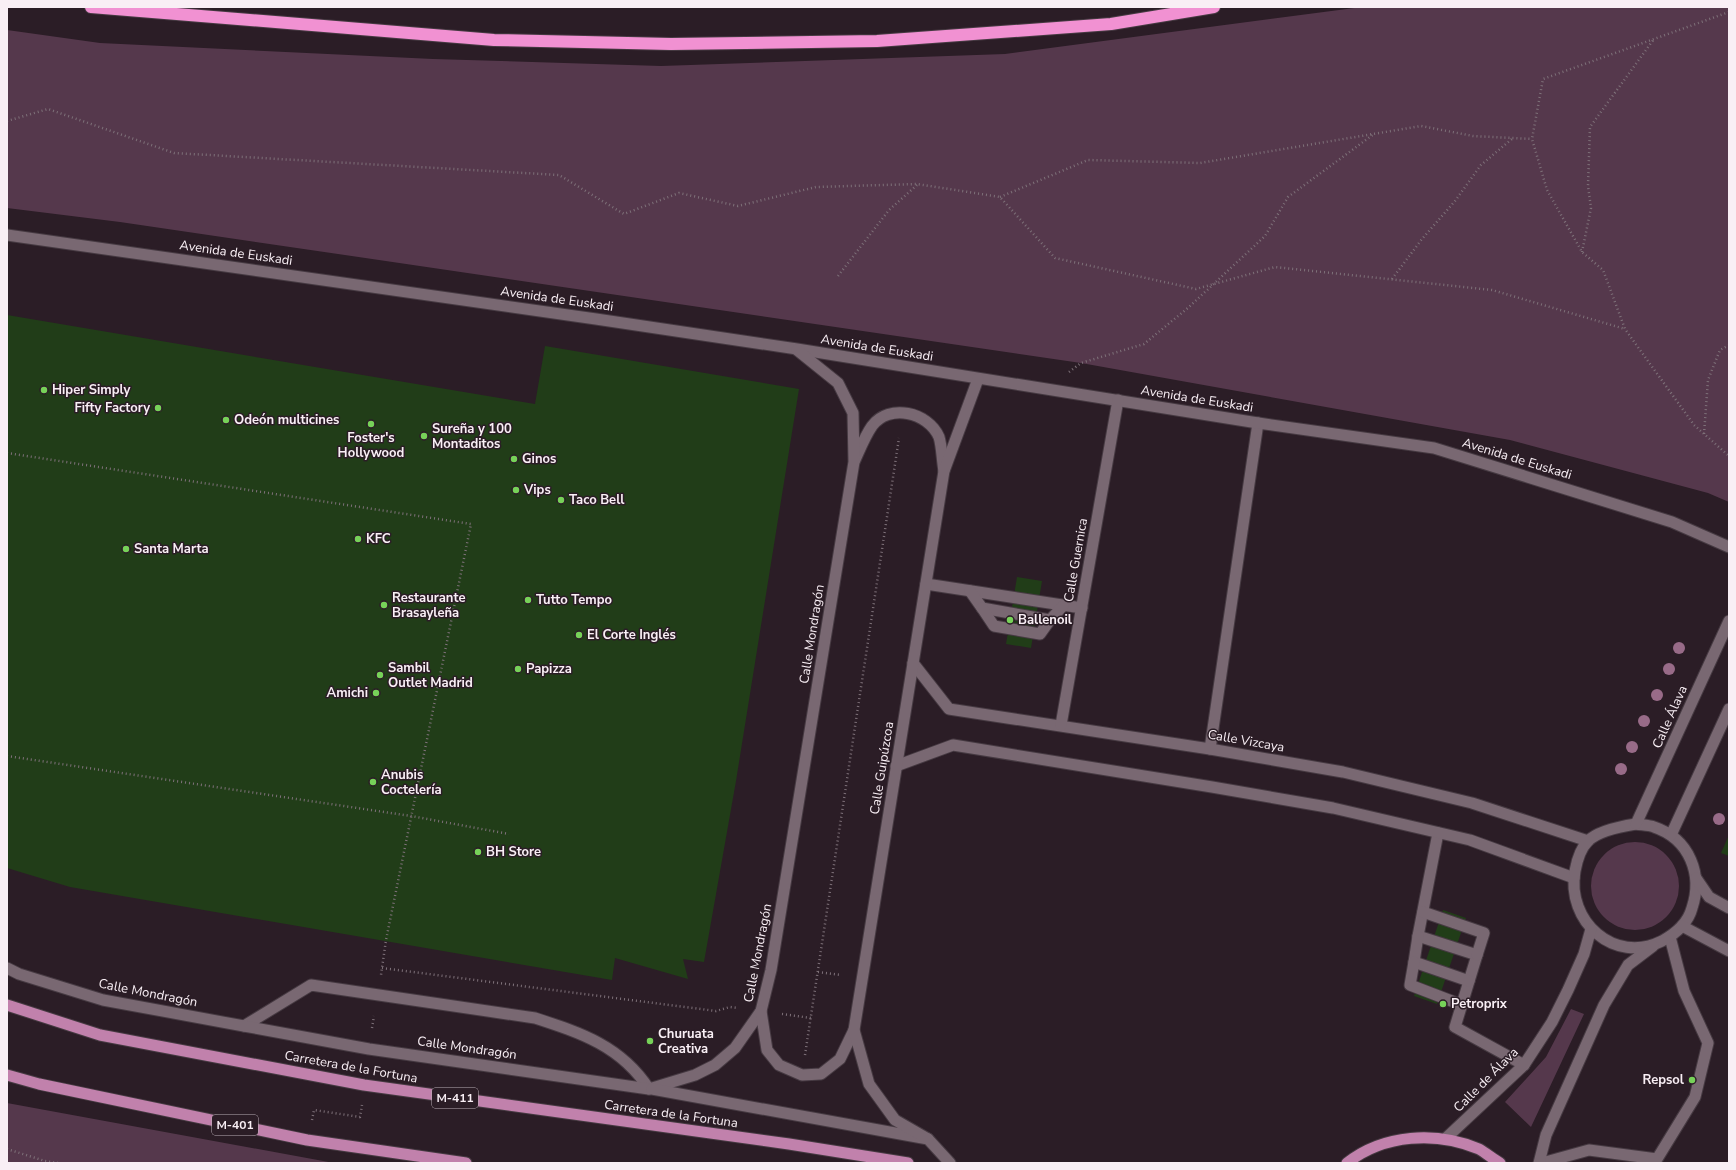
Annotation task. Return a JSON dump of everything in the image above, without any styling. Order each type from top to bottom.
[{"type":"highway","points":[[91,7],[494,40],[671,44],[885,41],[1111,24],[1214,7]]},
{"type":"main road","name":"Carretera de la Fortuna","points":[[7,1005],[100,1035],[364,1085],[789,1144],[908,1163]]},
{"type":"main road","name":"M-401","points":[[7,1075],[39,1084],[307,1140],[466,1163]]},
{"type":"main road","points":[[1347,1163],[1360,1152],[1402,1138],[1445,1139],[1480,1150],[1500,1163]]},
{"type":"street","name":"Avenida de Euskadi","points":[[7,235],[797,349],[1061,393],[1118,400],[1258,424],[1434,448],[1672,522],[1729,547]]},
{"type":"street","name":"Calle Mondragón","points":[[7,968],[19,974],[103,1000],[369,1049],[649,1089],[695,1074],[715,1065],[735,1048],[760,1011],[771,970],[854,462],[853,413],[838,382],[797,349]]},
{"type":"street","name":"Calle Guipúzcoa","points":[[928,1138],[894,1120],[869,1084],[854,1030],[944,471],[978,379]]},
{"type":"street","name":"Calle Guernica","points":[[1061,725],[1118,400]]},
{"type":"street","points":[[854,462],[872,426],[886,414],[904,411],[928,423],[938,436],[944,471]]},
{"type":"street","points":[[1210,749],[1258,424]]},
{"type":"street","points":[[926,584],[1082,608]]},
{"type":"street","points":[[970,591],[994,626],[1040,634],[1063,606]]},
{"type":"street","points":[[982,608],[1050,620]]},
{"type":"street","name":"Calle Álava","points":[[1636,824],[1729,621]]},
{"type":"street","name":"Calle Vizcaya","points":[[913,663],[949,709],[1061,725],[1343,772],[1472,803],[1588,841]]},
{"type":"street","points":[[1671,835],[1729,709]]},
{"type":"street","points":[[896,766],[953,745],[1333,808],[1470,840],[1574,878]]},
{"type":"street","points":[[1636,824],[1654,827],[1671,835],[1683,847],[1692,861],[1696,878],[1696,896],[1691,913],[1682,926],[1670,937],[1657,943],[1639,947],[1622,946],[1605,940],[1591,929],[1580,914],[1574,896],[1574,878],[1578,857],[1588,841],[1619,826],[1636,824]]},
{"type":"street","points":[[1438,833],[1410,985],[1462,1005]]},
{"type":"street","points":[[1696,878],[1709,897],[1729,908]]},
{"type":"street","points":[[1423,912],[1484,933],[1455,1027],[1524,1065]]},
{"type":"street","points":[[1682,926],[1729,951]]},
{"type":"street","name":"Calle de Álava","points":[[1445,1139],[1524,1065],[1552,1022],[1568,990],[1584,954],[1591,929]]},
{"type":"street","points":[[1418,936],[1477,955]]},
{"type":"street","points":[[1657,943],[1628,966],[1604,1005],[1546,1134],[1540,1163],[1589,1150],[1657,1158],[1695,1097],[1708,1043],[1684,991],[1670,937]]},
{"type":"street","points":[[1414,962],[1469,981]]},
{"type":"street","points":[[244,1026],[311,985],[535,1018],[562,1027],[603,1044],[635,1070],[649,1089],[928,1138],[950,1163]]},
{"type":"street","points":[[760,1011],[767,1050],[780,1065],[802,1075],[821,1074],[840,1059],[854,1030]]},
{"type":"path","points":[[1729,12],[1543,79],[1532,139],[1547,190],[1582,252],[1603,270],[1625,329],[1694,425],[1729,456]]},
{"type":"path","points":[[1582,252],[1591,208],[1588,186],[1590,127],[1654,39]]},
{"type":"path","points":[[7,121],[48,109],[174,153],[559,174],[624,214],[679,193],[738,206],[816,186],[917,184],[1000,197],[1088,160],[1200,164],[1421,126],[1473,136],[1532,139]]},
{"type":"path","points":[[1061,393],[1067,374],[1081,363],[1144,344],[1189,307],[1265,236],[1288,196],[1374,133]]},
{"type":"path","points":[[1392,279],[1422,239],[1455,201],[1481,164],[1513,138]]},
{"type":"path","points":[[838,276],[889,210],[917,184]]},
{"type":"path","points":[[1000,197],[1055,258],[1196,289],[1275,266],[1492,290],[1625,329]]},
{"type":"path","points":[[1704,434],[1708,380],[1720,350],[1729,345]]},
{"type":"path","points":[[802,1075],[899,438]]},
{"type":"path","points":[[7,453],[471,524],[411,816]]},
{"type":"path","points":[[7,756],[411,816],[509,834]]},
{"type":"path","points":[[382,968],[716,1011],[730,1007],[811,1018]]},
{"type":"path","points":[[7,1149],[45,1161],[58,1163]]},
{"type":"shaded area","points":[[1362,7],[1729,7],[1729,502],[1708,493],[1510,440],[1081,363],[120,222],[7,208],[7,30],[100,43],[433,59],[661,66],[1005,54]]},
{"type":"shaded area","points":[[1635,842],[1652,846],[1666,855],[1675,869],[1679,886],[1675,903],[1666,917],[1652,926],[1635,930],[1618,926],[1604,917],[1595,903],[1591,886],[1595,869],[1604,855],[1618,846]]},
{"type":"shaded area","points":[[1571,1009],[1584,1014],[1531,1127],[1505,1102],[1546,1057]]},
{"type":"shaded area","points":[[7,1103],[334,1163],[7,1163]]},
{"type":"building","name":"Sambil Outlet Madrid","points":[[7,315],[535,404],[545,346],[799,389],[736,781],[704,962],[683,959],[688,979],[615,958],[612,980],[70,887],[7,868]]},
{"type":"building","points":[[1017,577],[1042,581],[1031,648],[1006,644]]},
{"type":"building","points":[[1729,835],[1729,856],[1721,853]]},
{"type":"building","points":[[1443,910],[1466,918],[1437,1004],[1414,996]]},
{"type":"place","name":"Hiper Simply","points":[[44,390]]},
{"type":"place","name":"Fifty Factory","points":[[158,408]]},
{"type":"place","name":"Odeón multicines","points":[[226,420]]},
{"type":"place","name":"Foster's Hollywood","points":[[371,424]]},
{"type":"place","name":"Sureña y 100 Montaditos","points":[[424,436]]},
{"type":"place","name":"Ginos","points":[[514,459]]},
{"type":"place","name":"Vips","points":[[516,490]]},
{"type":"place","name":"Taco Bell","points":[[561,500]]},
{"type":"place","name":"KFC","points":[[358,539]]},
{"type":"place","name":"Santa Marta","points":[[126,549]]},
{"type":"place","name":"Tutto Tempo","points":[[528,600]]},
{"type":"place","name":"Restaurante Brasayleña","points":[[384,605]]},
{"type":"place","name":"Ballenoil","points":[[1010,620]]},
{"type":"place","name":"El Corte Inglés","points":[[579,635]]},
{"type":"place","name":"Papizza","points":[[518,669]]},
{"type":"place","name":"Sambil Outlet Madrid","points":[[380,675]]},
{"type":"place","name":"Amichi","points":[[376,693]]},
{"type":"place","name":"Anubis Coctelería","points":[[373,782]]},
{"type":"place","name":"BH Store","points":[[478,852]]},
{"type":"place","name":"Petroprix","points":[[1443,1004]]},
{"type":"place","name":"Churuata Creativa","points":[[650,1041]]},
{"type":"place","name":"Repsol","points":[[1692,1080]]}]
